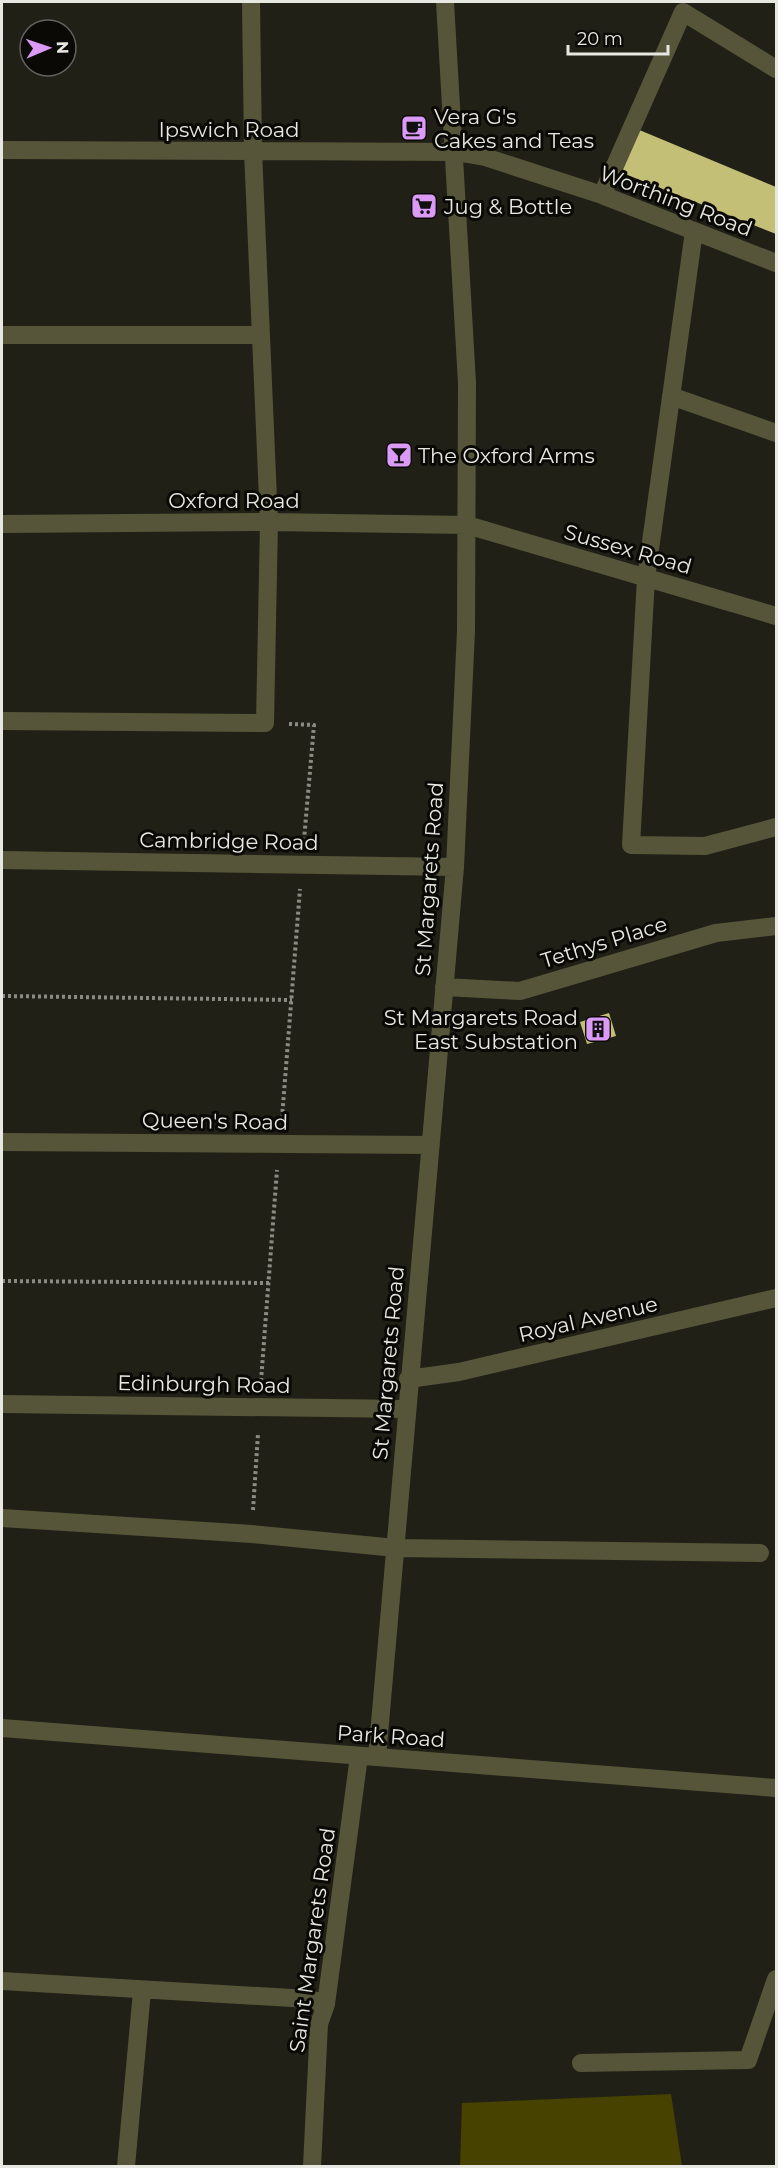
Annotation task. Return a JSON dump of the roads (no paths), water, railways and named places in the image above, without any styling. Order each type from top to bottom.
[{"type":"street","points":[[2,721],[264,723],[269,522],[260,335],[251,2]]},
{"type":"street","name":"St Margarets Road","points":[[368,1757],[396,1548],[408,1379],[455,867],[466,631],[467,383],[456,152],[445,2]]},
{"type":"street","points":[[602,195],[683,12],[777,69]]},
{"type":"street","name":"Ipswich Road","points":[[2,150],[456,152]]},
{"type":"street","name":"Worthing Road","points":[[456,152],[485,157],[602,195],[777,263]]},
{"type":"street","points":[[694,231],[646,578],[630,845],[705,846],[777,827]]},
{"type":"street","points":[[2,335],[260,335]]},
{"type":"street","points":[[671,396],[777,433]]},
{"type":"street","name":"Oxford Road","points":[[2,524],[269,522],[467,525]]},
{"type":"street","name":"Sussex Road","points":[[467,525],[777,616]]},
{"type":"street","name":"Cambridge Road","points":[[2,860],[455,867]]},
{"type":"street","name":"Tethys Place","points":[[444,987],[520,991],[716,933],[777,926]]},
{"type":"street","name":"Queen's Road","points":[[2,1142],[429,1145]]},
{"type":"street","name":"Royal Avenue","points":[[408,1379],[459,1372],[777,1298]]},
{"type":"street","name":"Edinburgh Road","points":[[2,1404],[406,1408]]},
{"type":"street","points":[[2,1518],[252,1534],[396,1548],[760,1554]]},
{"type":"street","name":"Park Road","points":[[2,1728],[777,1788]]},
{"type":"street","name":"Saint Margarets Road","points":[[312,2166],[319,2024],[326,2004],[368,1757]]},
{"type":"street","points":[[581,2063],[747,2060],[777,1979]]},
{"type":"street","points":[[2,1982],[309,1999],[326,2004]]},
{"type":"street","points":[[126,2166],[142,1990]]},
{"type":"place","name":"Vera G's Cakes and Teas","points":[[414,128]]},
{"type":"place","name":"Jug & Bottle","points":[[424,206]]},
{"type":"place","name":"The Oxford Arms","points":[[399,455]]},
{"type":"place","name":"St Margarets Road East Substation","points":[[598,1029]]}]
